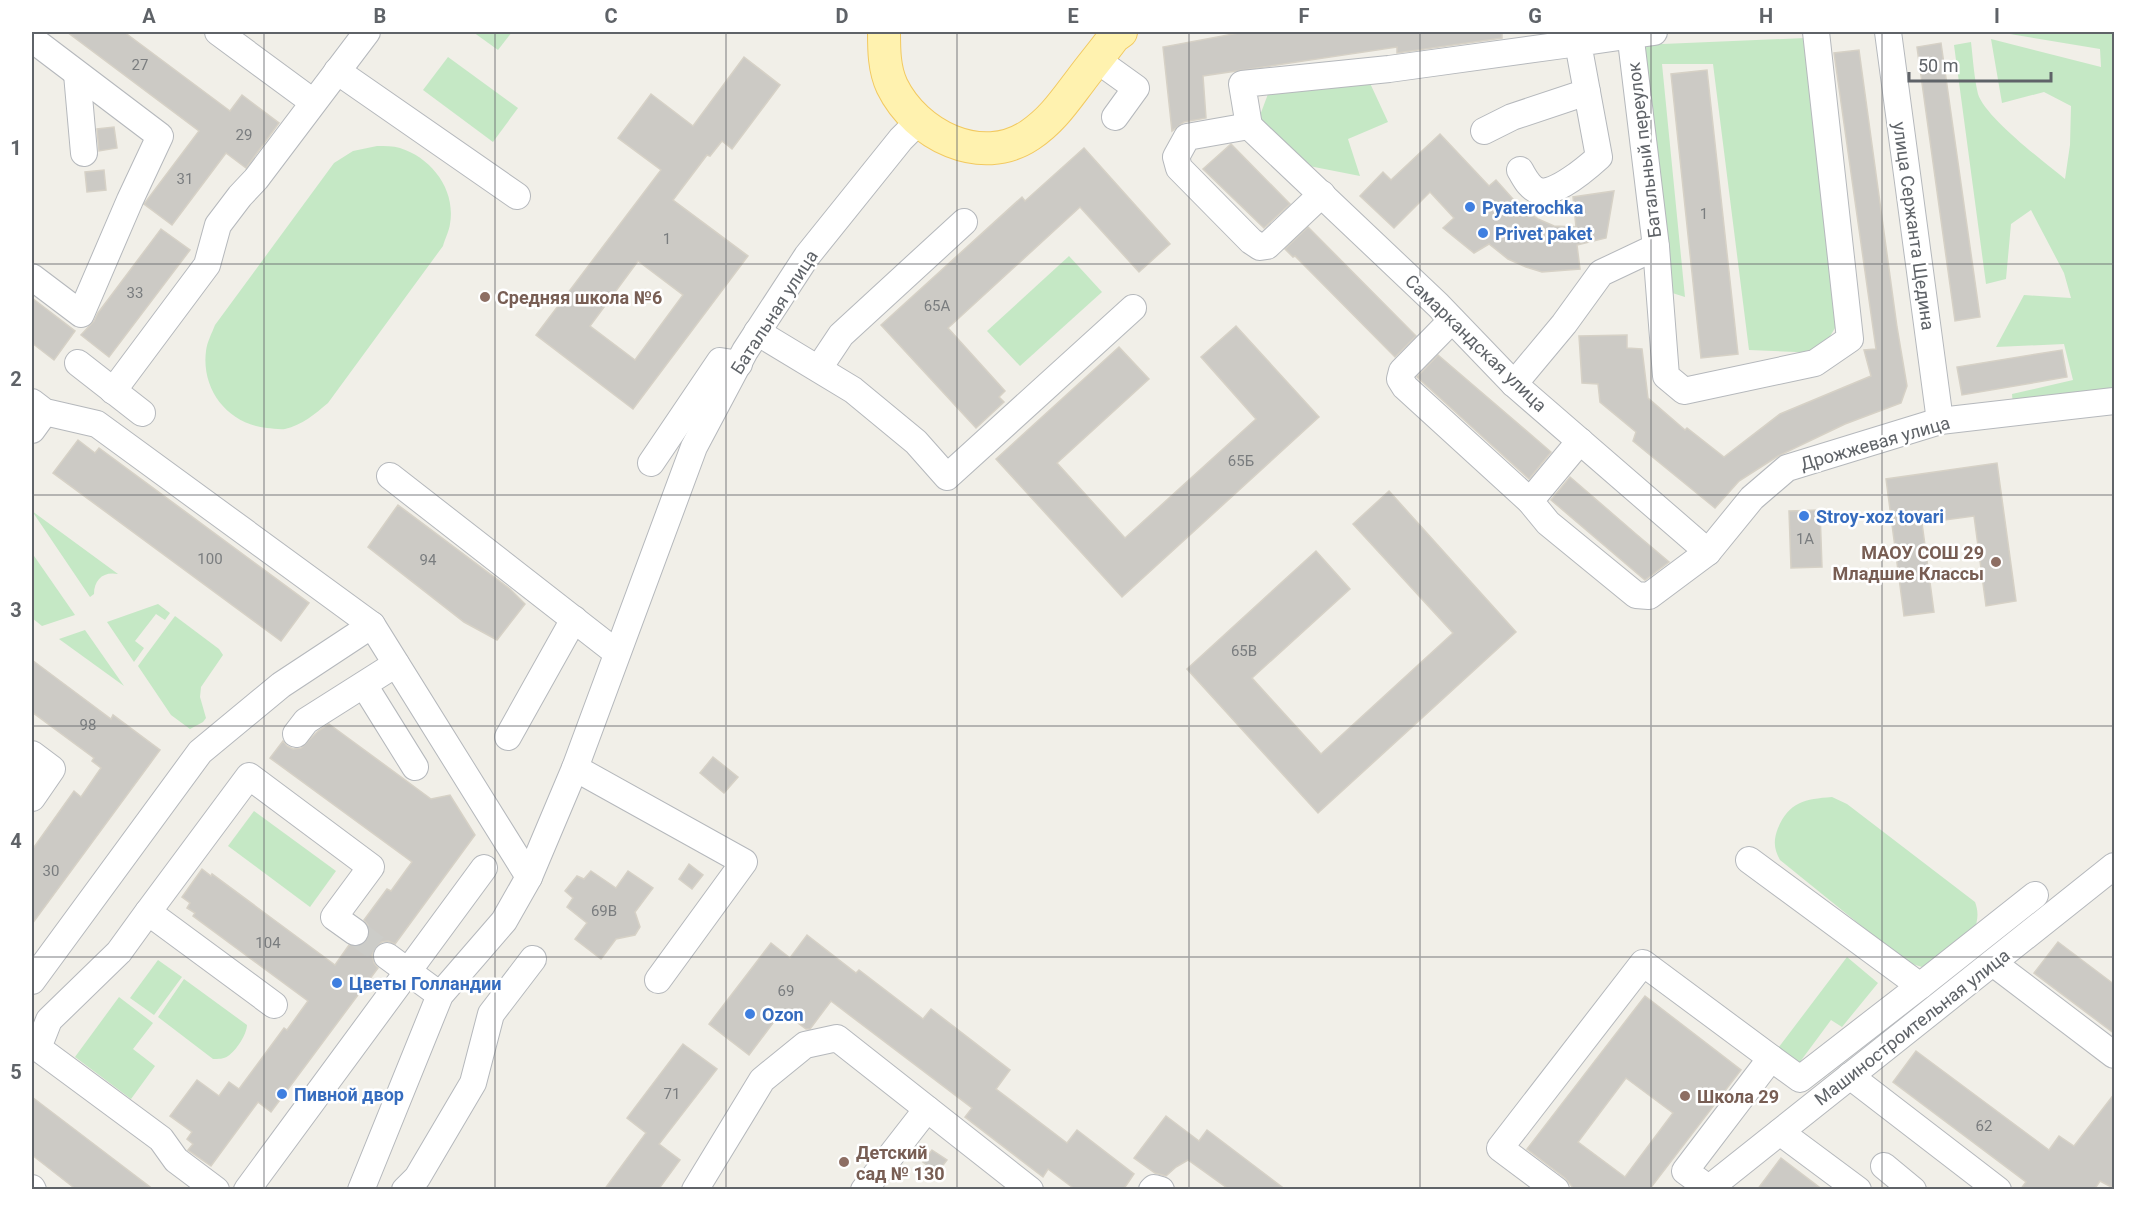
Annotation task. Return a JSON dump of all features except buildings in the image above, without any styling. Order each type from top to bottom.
[{"type":"main road","points":[[884,32],[886,71],[896,93],[919,121],[940,137],[965,147],[1002,147],[1029,136],[1052,118],[1114,37],[1121,32]]},
{"type":"street","points":[[218,32],[313,102]]},
{"type":"street","points":[[113,391],[207,265],[218,225],[256,179],[367,32]]},
{"type":"street","points":[[1322,194],[1267,246],[1260,247],[1251,241],[1179,168],[1176,157],[1187,137],[1250,126],[1242,84],[1389,69],[1578,43],[1638,32]]},
{"type":"street","name":"Батальный переулок","points":[[1514,384],[1564,324],[1602,273],[1656,247],[1638,32]]},
{"type":"street","points":[[1656,247],[1666,376],[1684,391],[1815,363],[1850,339],[1816,32]]},
{"type":"street","name":"улица Сержанта Щедина","points":[[1888,32],[1940,421]]},
{"type":"street","points":[[32,39],[160,136],[81,314],[32,277]]},
{"type":"street","points":[[1520,170],[1531,187],[1541,192],[1554,190],[1586,169],[1599,157],[1578,43]]},
{"type":"street","points":[[1097,60],[1136,88],[1115,117]]},
{"type":"street","points":[[337,71],[517,196]]},
{"type":"street","points":[[78,74],[84,153]]},
{"type":"street","points":[[1484,131],[1512,117],[1587,92]]},
{"type":"street","name":"Батальная улица","points":[[361,1190],[440,995],[504,921],[529,877],[575,768],[694,447],[757,332],[807,256],[901,139],[919,121]]},
{"type":"street","name":"Самаркандская улица","points":[[1250,126],[1452,320],[1514,384],[1708,552]]},
{"type":"street","points":[[819,368],[841,335],[964,222]]},
{"type":"street","points":[[757,332],[853,390],[915,442],[947,477],[1133,308]]},
{"type":"street","name":"Дрожжевая улица","points":[[1452,320],[1402,371],[1400,379],[1405,387],[1530,501],[1548,522],[1636,595],[1649,596],[1708,552],[1752,498],[1787,468],[1940,421],[2115,401]]},
{"type":"street","points":[[651,463],[720,361],[739,364]]},
{"type":"street","points":[[78,363],[142,413]]},
{"type":"street","points":[[36,415],[97,424],[372,625],[529,877]]},
{"type":"street","points":[[1530,501],[1580,441]]},
{"type":"street","points":[[390,476],[617,653]]},
{"type":"street","points":[[508,736],[574,619]]},
{"type":"street","points":[[32,981],[200,752],[281,686],[372,625]]},
{"type":"street","points":[[296,734],[306,721],[396,664]]},
{"type":"street","points":[[364,685],[415,767]]},
{"type":"street","points":[[32,754],[52,770],[32,798]]},
{"type":"street","points":[[575,768],[744,862],[658,980]]},
{"type":"street","points":[[216,1190],[176,1160],[160,1139],[38,1048],[49,1020],[119,952],[249,776],[371,867],[334,916],[355,932]]},
{"type":"street","points":[[1749,860],[1920,986]]},
{"type":"street","name":"Машиностроительная улица","points":[[1709,1189],[2115,866]]},
{"type":"street","points":[[247,1190],[484,868]]},
{"type":"street","points":[[1556,1190],[1500,1148],[1643,963],[1800,1079],[2035,895]]},
{"type":"street","points":[[148,912],[274,1005]]},
{"type":"street","points":[[387,956],[440,995]]},
{"type":"street","points":[[418,1186],[473,1083],[491,1014],[533,959]]},
{"type":"street","points":[[1993,963],[2115,1055]]},
{"type":"street","points":[[695,1190],[762,1080],[806,1045],[837,1038],[1030,1190]]},
{"type":"street","points":[[1709,1189],[1685,1171],[1772,1058]]},
{"type":"street","points":[[1850,1076],[1998,1190]]},
{"type":"street","points":[[864,1190],[927,1109]]},
{"type":"street","points":[[1780,1132],[1858,1190]]},
{"type":"street","points":[[1884,1167],[1913,1190]]},
{"type":"street","points":[[1152,1190],[1161,1190]]},
{"type":"green space","points":[[473,32],[512,32],[498,50]]},
{"type":"green space","points":[[1998,32],[2112,32],[2114,43],[2114,149],[2112,150],[2114,388],[2013,406],[2012,394],[2073,380],[2064,344],[1996,347],[2024,295],[2071,298],[2064,273],[2031,210],[2011,224],[2006,279],[1986,284],[1954,45],[1971,42],[1978,94],[1992,115],[2065,179],[2070,145],[2071,106],[2044,92],[2002,103],[1991,39],[2101,67],[2100,49]]},
{"type":"green space","points":[[1805,38],[1838,323],[1820,353],[1749,350],[1713,64],[1662,64],[1685,297],[1666,291],[1639,45]]},
{"type":"green space","points":[[448,57],[518,108],[493,142],[423,90]]},
{"type":"green space","points":[[1369,81],[1388,122],[1348,139],[1360,176],[1304,165],[1259,118],[1271,86]]},
{"type":"green space","points":[[377,146],[397,147],[412,153],[431,167],[439,177],[449,199],[451,211],[443,246],[328,403],[303,422],[285,429],[267,428],[240,420],[220,403],[208,379],[206,351],[215,325],[334,163],[353,151]]},
{"type":"green space","points":[[1069,256],[1102,292],[1020,366],[987,331]]},
{"type":"green space","points":[[32,511],[118,574],[113,573],[101,577],[96,584],[94,594],[90,597]]},
{"type":"green space","points":[[32,553],[75,615],[42,626],[32,618]]},
{"type":"green space","points":[[158,604],[170,613],[165,620],[156,614],[135,641],[144,648],[134,662],[107,622]]},
{"type":"green space","points":[[175,616],[219,649],[223,655],[201,687],[200,697],[206,718],[190,729],[171,715],[138,666]]},
{"type":"green space","points":[[85,630],[124,686],[59,639]]},
{"type":"green space","points":[[1832,797],[1847,804],[1975,902],[1977,922],[1974,931],[1941,969],[1906,962],[1780,860],[1775,848],[1775,837],[1787,812],[1806,801]]},
{"type":"green space","points":[[254,811],[336,871],[310,907],[228,846]]},
{"type":"green space","points":[[1847,957],[1878,983],[1842,1027],[1831,1020],[1794,1070],[1776,1051]]},
{"type":"green space","points":[[158,960],[182,977],[154,1015],[130,998]]},
{"type":"green space","points":[[184,979],[247,1025],[240,1042],[226,1057],[213,1059],[158,1017]]},
{"type":"green space","points":[[119,997],[153,1023],[133,1049],[155,1066],[131,1099],[75,1057]]},
{"type":"tunnel","points":[[355,932],[387,956]]},
{"type":"place","name":"Pyaterochka","points":[[1470,207]]},
{"type":"place","name":"Privet paket","points":[[1483,233]]},
{"type":"place","name":"Средняя школа №6","points":[[485,297]]},
{"type":"place","name":"Stroy-xoz tovari","points":[[1804,516]]},
{"type":"place","name":"МАОУ СОШ 29 Младшие Классы","points":[[1996,562]]},
{"type":"place","name":"Цветы Голландии","points":[[337,983]]},
{"type":"place","name":"Ozon","points":[[750,1014]]},
{"type":"place","name":"Пивной двор","points":[[282,1094]]},
{"type":"place","name":"Школа 29","points":[[1685,1096]]},
{"type":"place","name":"Детский сад № 130","points":[[844,1162]]}]
